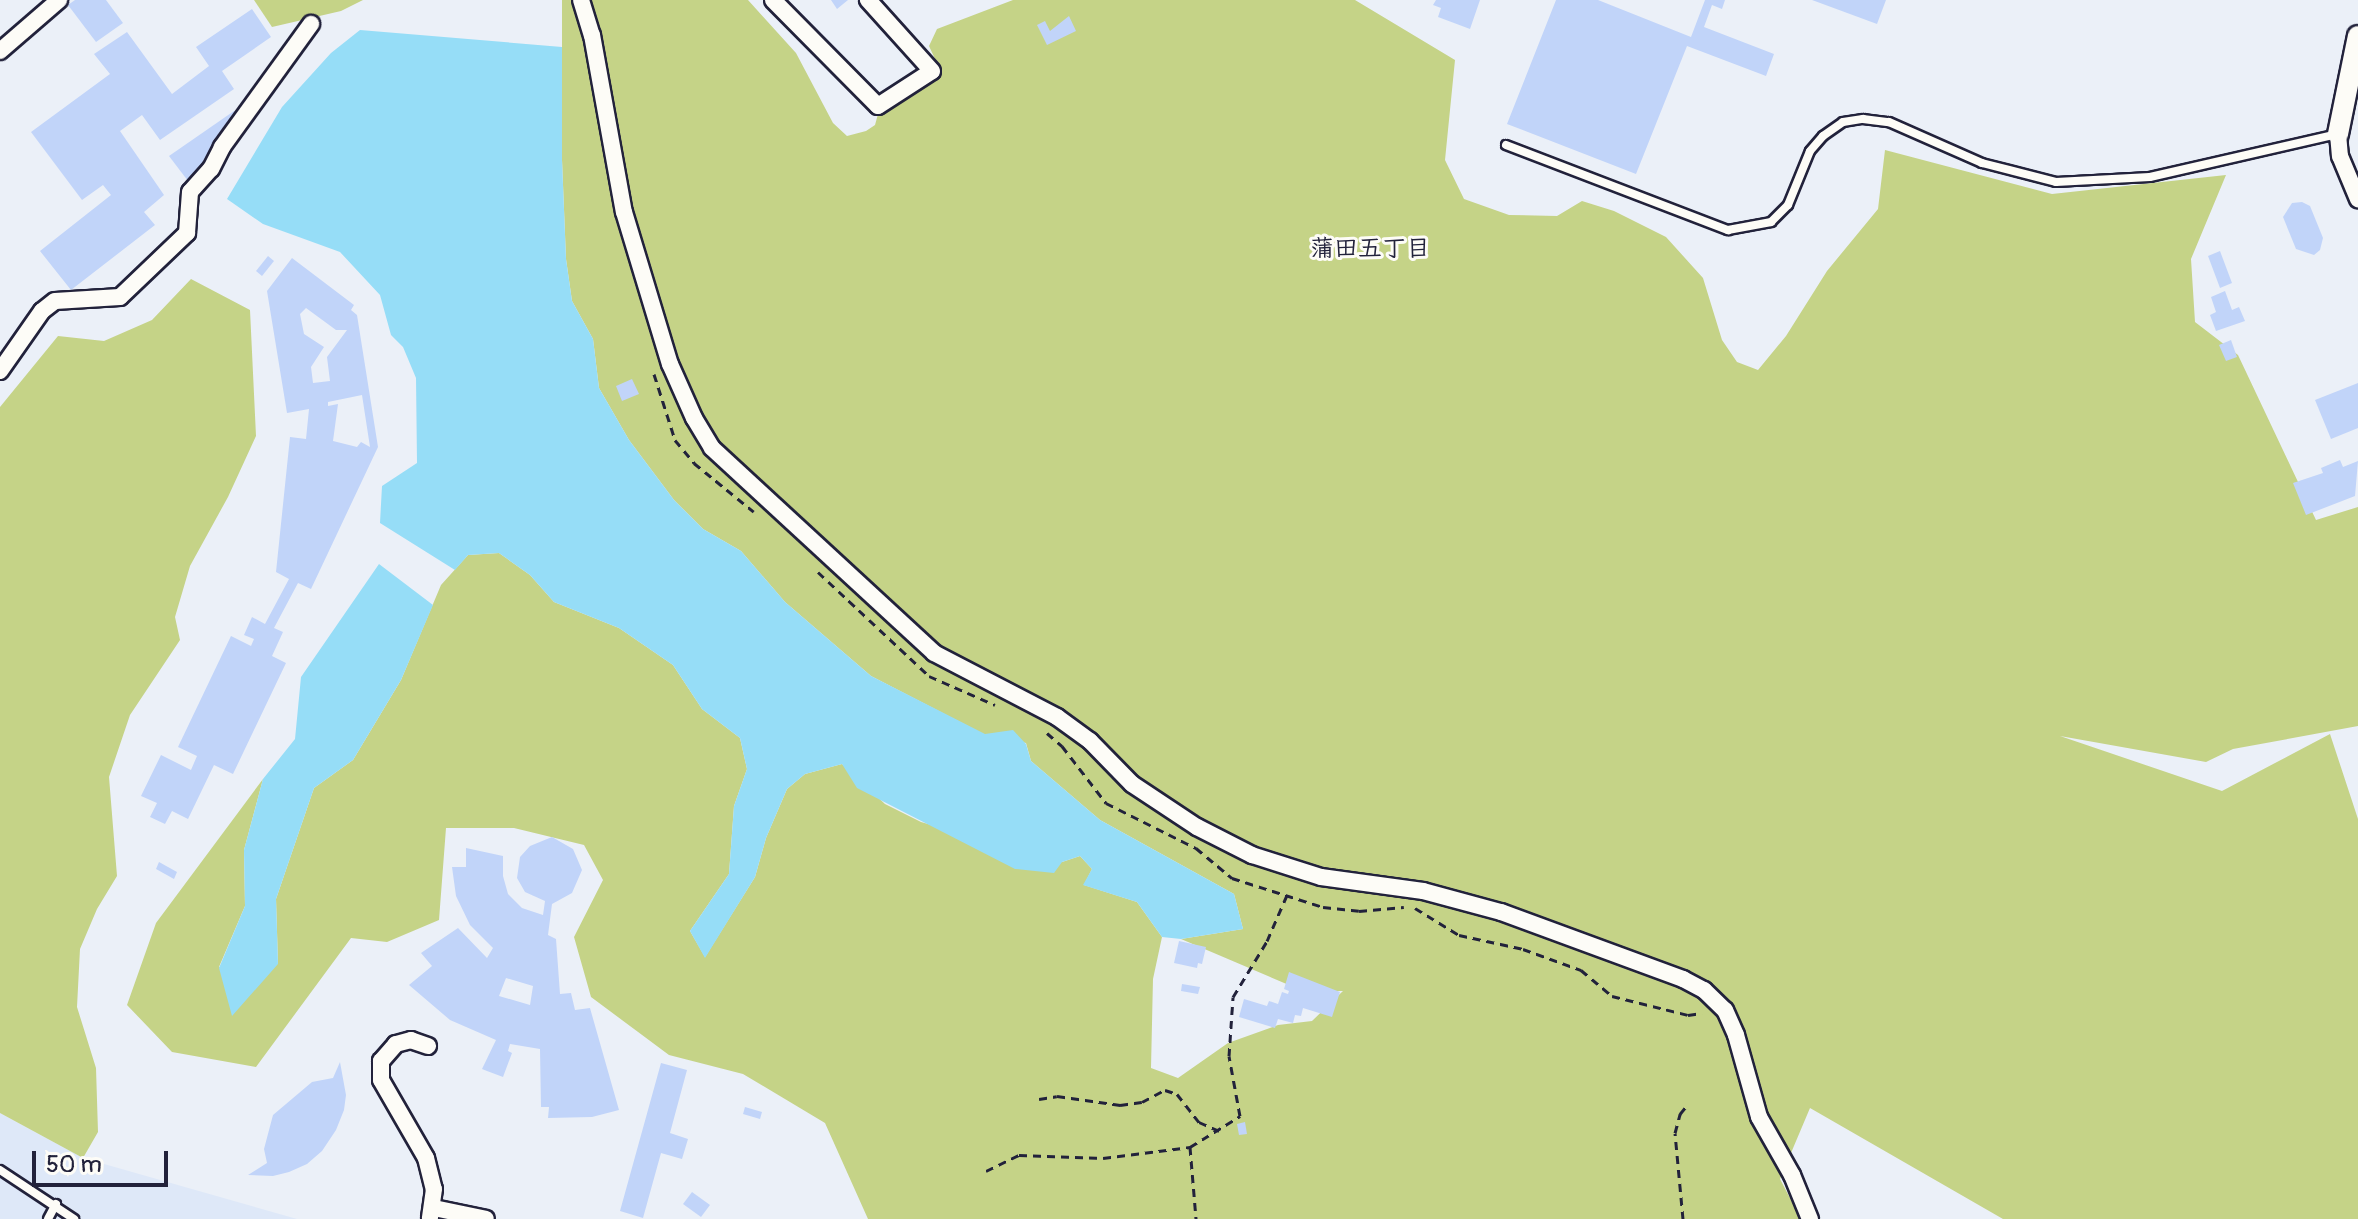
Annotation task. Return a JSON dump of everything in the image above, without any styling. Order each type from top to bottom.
[{"type":"street","points":[[0,51],[59,0]]},
{"type":"street","points":[[581,0],[592,35],[624,212],[670,364],[694,418],[712,448],[934,653],[1057,717],[1090,741],[1132,784],[1197,827],[1252,855],[1321,877],[1423,891],[1501,912],[1683,979],[1704,990],[1725,1010],[1759,1117],[1792,1175],[1810,1219]]},
{"type":"street","points":[[773,0],[878,106],[932,71],[868,0]]},
{"type":"street","points":[[0,371],[42,311],[55,301],[120,297],[187,233],[186,203],[190,192],[211,169],[222,147],[311,24]]},
{"type":"street","points":[[2358,36],[2338,134],[2340,156],[2358,199]]},
{"type":"street","points":[[428,1046],[411,1040],[396,1044],[381,1061],[381,1080],[426,1158],[434,1189],[432,1214],[486,1219]]},
{"type":"lane","points":[[1506,145],[1728,230],[1771,222],[1788,205],[1810,151],[1823,136],[1843,122],[1863,119],[1889,122],[1982,163],[2056,182],[2150,177],[2338,134]]},
{"type":"lane","points":[[0,1170],[56,1204],[74,1219]]},
{"type":"lane","points":[[48,1219],[56,1204]]},
{"type":"path","points":[[653,369],[675,440],[694,463],[761,518]]},
{"type":"path","points":[[813,566],[929,676],[1000,707]]},
{"type":"path","points":[[1039,726],[1062,746],[1106,803],[1196,848],[1232,878],[1323,907],[1359,911],[1412,906],[1459,935],[1523,949],[1581,970],[1612,996],[1688,1015],[1725,1010]]},
{"type":"path","points":[[986,1171],[1019,1155],[1103,1158],[1190,1147],[1240,1116],[1229,1056],[1233,997],[1267,941],[1287,895]]},
{"type":"path","points":[[1039,1099],[1057,1096],[1120,1105],[1142,1102],[1165,1090],[1177,1094],[1199,1122],[1219,1131]]},
{"type":"path","points":[[1683,1219],[1675,1133],[1680,1114],[1688,1104]]},
{"type":"path","points":[[1190,1147],[1196,1219]]},
{"type":"shaded area","points":[[0,1113],[83,1158],[297,1219],[0,1219]]},
{"type":"green space","points":[[254,0],[363,0],[341,11],[272,27]]},
{"type":"green space","points":[[562,0],[748,0],[796,53],[833,123],[847,136],[866,131],[875,125],[878,114],[942,74],[929,46],[937,29],[1013,0],[1355,0],[1455,60],[1445,160],[1464,199],[1509,215],[1557,216],[1582,201],[1614,211],[1666,237],[1703,278],[1722,340],[1737,362],[1758,370],[1786,336],[1827,271],[1878,209],[1885,150],[2052,194],[2226,175],[2191,259],[2195,322],[2238,355],[2316,520],[2358,507],[2358,726],[2233,749],[2206,762],[2060,736],[2222,791],[2330,734],[2358,819],[2358,1219],[2003,1219],[1810,1108],[1780,1179],[1801,1219],[868,1219],[825,1123],[743,1074],[669,1055],[591,997],[574,937],[603,880],[584,845],[514,828],[446,828],[439,920],[387,942],[351,938],[256,1067],[172,1052],[127,1005],[156,923],[263,779],[244,850],[245,906],[219,967],[278,964],[276,899],[314,788],[353,760],[401,680],[441,585],[468,555],[499,553],[530,575],[554,602],[619,628],[673,665],[702,709],[740,738],[747,769],[734,806],[729,874],[690,931],[705,957],[755,877],[766,838],[787,789],[805,774],[842,764],[885,804],[921,822],[1062,862],[1080,856],[1092,869],[1084,885],[1137,902],[1162,937],[1153,979],[1151,1068],[1178,1078],[1228,1043],[1278,1025],[1312,1021],[1343,991],[1303,991],[1181,939],[1243,929],[1234,894],[1100,820],[1031,761],[1026,743],[985,735],[871,676],[785,602],[741,551],[703,529],[674,500],[629,440],[599,388],[593,339],[572,301],[566,259],[562,160]]},
{"type":"green space","points":[[191,279],[250,310],[256,436],[228,497],[190,566],[175,617],[180,640],[130,715],[109,777],[117,876],[97,909],[80,949],[77,1007],[96,1068],[98,1132],[83,1158],[0,1113],[0,407],[58,336],[104,341],[152,320]]},
{"type":"water","points":[[360,30],[562,47],[562,160],[566,259],[572,301],[593,339],[599,388],[629,440],[674,500],[703,529],[741,551],[785,602],[871,676],[985,734],[1013,730],[1026,744],[1031,761],[1100,820],[1234,894],[1243,929],[1181,939],[1162,937],[1137,902],[1083,885],[1092,869],[1080,856],[1062,862],[1054,873],[1015,869],[857,788],[842,764],[805,774],[787,789],[766,838],[755,877],[705,958],[690,931],[729,874],[734,806],[747,769],[740,738],[702,709],[673,665],[619,628],[554,602],[530,575],[499,553],[468,555],[455,570],[380,523],[382,486],[417,463],[416,378],[403,347],[391,335],[380,295],[340,252],[263,224],[227,199],[282,107],[331,53]]},
{"type":"water","points":[[379,564],[433,605],[401,680],[353,760],[314,788],[276,899],[278,964],[232,1016],[219,968],[245,906],[244,850],[263,779],[295,739],[301,677]]},
{"type":"building","points":[[75,0],[106,0],[123,23],[96,42],[68,5]]},
{"type":"building","points":[[831,0],[848,0],[837,9]]},
{"type":"building","points":[[1436,0],[1480,0],[1470,29],[1438,17],[1441,8],[1433,5]]},
{"type":"building","points":[[1556,0],[1598,0],[1691,37],[1705,0],[1725,0],[1722,9],[1712,5],[1704,27],[1774,54],[1766,76],[1687,46],[1636,174],[1507,124]]},
{"type":"building","points":[[1812,0],[1886,0],[1877,24]]},
{"type":"building","points":[[252,9],[271,37],[222,71],[234,89],[160,140],[142,115],[120,131],[164,195],[144,212],[155,225],[71,290],[40,251],[111,195],[103,185],[82,200],[31,132],[110,74],[94,54],[127,32],[172,94],[209,66],[196,47]]},
{"type":"building","points":[[1069,16],[1076,31],[1047,45],[1037,25],[1045,21],[1050,31]]},
{"type":"building","points":[[234,111],[243,119],[199,179],[188,181],[169,156]]},
{"type":"building","points":[[2302,202],[2310,206],[2323,238],[2320,250],[2314,255],[2296,249],[2283,217],[2292,203]]},
{"type":"building","points":[[2220,251],[2232,283],[2220,288],[2208,256]]},
{"type":"building","points":[[268,256],[274,261],[262,276],[256,271]]},
{"type":"building","points":[[292,258],[354,305],[351,310],[357,315],[378,447],[311,589],[298,583],[274,628],[283,632],[272,656],[286,663],[233,774],[214,765],[188,819],[172,811],[165,824],[150,817],[157,803],[141,796],[161,755],[191,770],[197,756],[178,747],[231,636],[251,646],[254,639],[244,635],[252,617],[265,624],[289,579],[276,572],[290,437],[306,439],[309,409],[287,413],[267,291]],"holes":[[[306,308],[336,330],[347,330],[327,357],[330,381],[313,383],[311,367],[324,347],[304,334],[300,314]],[[362,395],[370,447],[361,442],[357,447],[333,441],[338,404],[328,406],[328,402]]]},
{"type":"building","points":[[2225,291],[2232,310],[2239,307],[2245,321],[2216,331],[2210,315],[2216,312],[2211,297]]},
{"type":"building","points":[[2231,340],[2237,357],[2226,361],[2219,345]]},
{"type":"building","points":[[632,379],[639,394],[622,401],[616,386]]},
{"type":"building","points":[[2358,383],[2358,428],[2331,439],[2315,400]]},
{"type":"building","points":[[2340,460],[2343,467],[2358,461],[2355,496],[2306,515],[2293,483],[2323,473],[2321,468]]},
{"type":"building","points":[[552,837],[573,849],[582,870],[572,893],[552,904],[548,935],[556,939],[560,994],[571,993],[575,1010],[590,1008],[619,1110],[592,1117],[548,1118],[549,1107],[541,1107],[540,1049],[510,1044],[508,1051],[512,1053],[503,1077],[482,1069],[496,1040],[450,1020],[409,985],[432,966],[421,953],[458,928],[487,958],[493,948],[470,925],[456,896],[452,867],[466,867],[466,848],[503,856],[503,876],[508,894],[522,908],[543,915],[545,901],[525,892],[517,878],[520,857],[530,846]],"holes":[[[506,978],[533,986],[530,1005],[499,996]]]},
{"type":"building","points":[[159,862],[177,872],[174,879],[156,869]]},
{"type":"building","points":[[1179,941],[1206,947],[1202,964],[1198,963],[1197,968],[1174,963]]},
{"type":"building","points":[[1289,972],[1340,992],[1332,1017],[1303,1008],[1301,1016],[1295,1015],[1293,1023],[1278,1019],[1275,1028],[1239,1017],[1244,999],[1267,1006],[1269,1001],[1278,1004],[1282,992],[1288,994],[1289,991],[1284,989]]},
{"type":"building","points":[[1182,984],[1200,987],[1198,994],[1181,991]]},
{"type":"building","points":[[340,1062],[346,1095],[344,1110],[336,1130],[322,1151],[307,1164],[289,1172],[273,1176],[248,1175],[267,1163],[264,1149],[273,1115],[312,1082],[333,1078]]},
{"type":"building","points":[[661,1063],[687,1070],[670,1133],[688,1139],[682,1159],[661,1153],[643,1218],[620,1211]]},
{"type":"building","points":[[745,1107],[762,1112],[760,1119],[743,1114]]},
{"type":"building","points":[[1245,1122],[1247,1134],[1239,1135],[1237,1124]]},
{"type":"building","points":[[692,1192],[710,1205],[701,1217],[683,1204]]},
{"type":"district","name":"蒲田五丁目","points":[[1370,249]]}]
